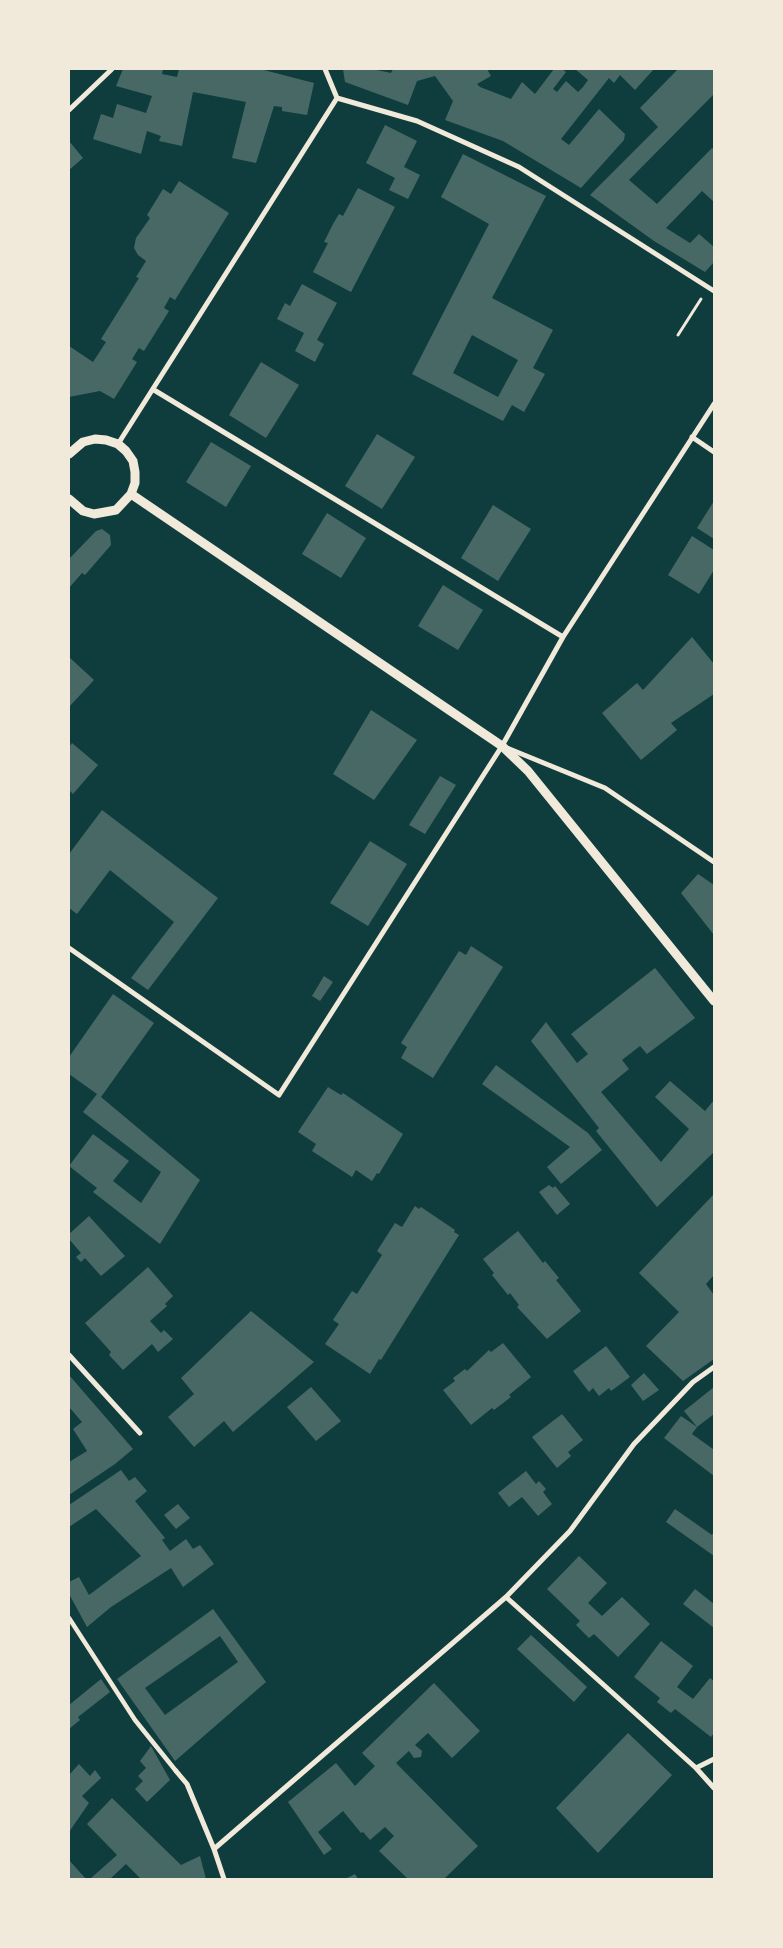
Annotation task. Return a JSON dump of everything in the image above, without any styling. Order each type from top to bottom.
[{"type":"street","points":[[69,110],[112,69]]},
{"type":"street","points":[[325,69],[337,98]]},
{"type":"street","points":[[337,98],[417,121],[520,167],[714,291]]},
{"type":"street","points":[[118,444],[154,390],[172,358],[337,98]]},
{"type":"street","points":[[154,390],[563,637]]},
{"type":"street","points":[[69,948],[279,1095],[502,746],[563,637],[714,404]]},
{"type":"street","points":[[692,438],[714,452]]},
{"type":"street","points":[[69,454],[83,442],[95,439],[118,444],[133,461],[136,483],[132,494],[116,510],[94,514],[70,504]]},
{"type":"street","points":[[132,494],[502,746],[528,771],[714,1001]]},
{"type":"street","points":[[502,746],[605,788],[714,862]]},
{"type":"street","points":[[69,1355],[140,1433]]},
{"type":"street","points":[[214,1849],[506,1597],[570,1531],[634,1444],[693,1382],[714,1367]]},
{"type":"street","points":[[506,1597],[696,1768],[714,1788]]},
{"type":"street","points":[[69,1618],[135,1720],[187,1784],[214,1849],[224,1879]]},
{"type":"street","points":[[696,1768],[714,1759]]},
{"type":"path","points":[[678,335],[701,299]]},
{"type":"building","points":[[123,69],[163,69],[162,74],[177,77],[179,69],[260,69],[314,83],[307,115],[282,111],[282,107],[274,106],[256,163],[232,158],[246,102],[193,92],[182,146],[159,141],[161,136],[147,131],[141,154],[93,139],[101,114],[113,118],[117,104],[146,113],[152,96],[116,86]]},
{"type":"building","points":[[343,69],[372,69],[391,73],[393,69],[487,69],[491,76],[477,84],[480,87],[511,99],[522,82],[535,94],[554,69],[562,69],[566,72],[553,89],[557,92],[566,81],[578,92],[588,80],[575,69],[654,69],[635,90],[620,75],[614,83],[609,78],[561,139],[569,145],[599,109],[625,134],[624,140],[581,188],[503,141],[445,120],[453,101],[435,76],[417,81],[408,105],[345,82]]},
{"type":"building","points":[[678,69],[714,69],[714,94],[629,180],[657,204],[712,148],[714,150],[714,202],[702,191],[666,228],[690,243],[699,234],[714,247],[714,262],[705,272],[654,241],[590,195],[658,127],[640,108]]},
{"type":"building","points":[[385,125],[417,141],[404,167],[420,175],[408,199],[389,190],[395,178],[366,163]]},
{"type":"building","points":[[69,141],[83,158],[69,170]]},
{"type":"building","points":[[463,154],[546,196],[492,298],[553,330],[533,368],[545,374],[524,412],[512,405],[503,421],[412,374],[489,224],[441,197]],"holes":[[[472,335],[518,360],[498,397],[453,373]]]},
{"type":"building","points":[[179,181],[229,213],[175,300],[170,297],[164,308],[169,311],[144,351],[139,348],[132,359],[137,362],[114,399],[100,391],[69,397],[69,346],[93,362],[106,342],[101,339],[139,278],[136,277],[146,261],[138,255],[134,248],[136,238],[150,218],[147,215],[163,189],[171,194]]},
{"type":"building","points":[[358,188],[395,207],[351,292],[313,272],[328,243],[324,242],[333,224],[339,214],[343,216]]},
{"type":"building","points":[[302,284],[337,303],[317,340],[324,344],[315,362],[295,351],[304,333],[277,319],[285,303],[290,306]]},
{"type":"building","points":[[261,362],[299,385],[266,438],[229,415]]},
{"type":"building","points":[[377,434],[415,457],[382,509],[345,486]]},
{"type":"building","points":[[211,442],[251,466],[226,507],[186,482]]},
{"type":"building","points":[[714,501],[714,539],[697,528]]},
{"type":"building","points":[[493,505],[531,529],[498,581],[461,558]]},
{"type":"building","points":[[327,513],[366,538],[341,578],[302,554]]},
{"type":"building","points":[[102,529],[110,535],[111,545],[85,575],[82,573],[69,588],[69,559],[96,531]]},
{"type":"building","points":[[692,536],[714,550],[714,570],[699,594],[668,575]]},
{"type":"building","points":[[443,585],[483,610],[458,650],[418,626]]},
{"type":"building","points":[[692,637],[714,664],[714,694],[671,723],[677,730],[641,760],[602,713],[637,683],[643,690]]},
{"type":"building","points":[[69,657],[94,680],[69,707]]},
{"type":"building","points":[[371,710],[417,740],[374,800],[333,774]]},
{"type":"building","points":[[72,743],[98,765],[73,794],[69,790],[69,747]]},
{"type":"building","points":[[440,776],[456,785],[425,834],[409,825]]},
{"type":"building","points":[[102,810],[218,898],[148,990],[131,978],[174,922],[110,870],[77,914],[69,908],[69,854]]},
{"type":"building","points":[[370,841],[407,864],[368,926],[330,903]]},
{"type":"building","points":[[698,874],[714,885],[714,935],[681,893]]},
{"type":"building","points":[[471,946],[503,967],[433,1078],[401,1058],[407,1047],[401,1043],[459,951],[466,955]]},
{"type":"building","points":[[655,968],[695,1018],[647,1054],[640,1046],[622,1060],[629,1069],[601,1092],[661,1162],[689,1129],[655,1097],[670,1081],[705,1111],[714,1100],[714,1152],[657,1207],[596,1131],[599,1128],[531,1041],[546,1022],[577,1063],[588,1054],[571,1034]]},
{"type":"building","points":[[324,976],[333,982],[320,1001],[312,996]]},
{"type":"building","points":[[113,994],[154,1023],[101,1097],[200,1180],[160,1244],[93,1192],[97,1188],[69,1166],[93,1134],[129,1161],[113,1181],[141,1203],[161,1172],[83,1112],[97,1094],[69,1074],[69,1057]]},
{"type":"building","points":[[496,1065],[588,1133],[602,1150],[561,1184],[547,1167],[570,1147],[482,1084]]},
{"type":"building","points":[[328,1087],[341,1095],[343,1093],[403,1134],[379,1174],[377,1173],[372,1181],[356,1170],[352,1177],[312,1151],[316,1144],[298,1132]]},
{"type":"building","points":[[549,1185],[553,1188],[555,1186],[570,1204],[557,1215],[539,1192]]},
{"type":"building","points":[[714,1194],[714,1275],[706,1284],[714,1295],[714,1359],[683,1381],[646,1346],[679,1312],[639,1273]]},
{"type":"building","points":[[415,1206],[419,1209],[421,1207],[455,1230],[454,1232],[459,1235],[381,1360],[379,1359],[370,1374],[325,1344],[339,1324],[333,1320],[352,1291],[357,1294],[382,1255],[377,1251],[395,1223],[402,1227]]},
{"type":"building","points":[[89,1216],[125,1256],[101,1276],[85,1258],[81,1262],[76,1257],[81,1253],[69,1239],[69,1234]]},
{"type":"building","points":[[518,1231],[543,1263],[545,1261],[559,1278],[556,1280],[581,1311],[547,1339],[517,1307],[519,1305],[492,1275],[494,1273],[483,1259]]},
{"type":"building","points":[[148,1267],[173,1296],[165,1304],[167,1306],[150,1321],[161,1333],[164,1330],[173,1339],[158,1352],[152,1344],[123,1370],[109,1355],[111,1352],[85,1323]]},
{"type":"building","points":[[251,1311],[314,1362],[233,1432],[224,1421],[194,1447],[168,1417],[194,1394],[181,1378]]},
{"type":"building","points":[[503,1343],[531,1377],[509,1395],[511,1397],[494,1410],[492,1408],[471,1425],[443,1390],[455,1381],[453,1378],[465,1369],[467,1371],[489,1350],[491,1352]]},
{"type":"building","points":[[606,1346],[630,1377],[611,1391],[609,1388],[599,1396],[593,1388],[589,1392],[573,1371]]},
{"type":"building","points":[[644,1373],[659,1390],[643,1401],[631,1385]]},
{"type":"building","points":[[69,1375],[133,1449],[115,1464],[69,1495],[69,1462],[87,1451],[73,1429],[82,1422],[69,1407]]},
{"type":"building","points":[[311,1387],[341,1421],[316,1441],[287,1407]]},
{"type":"building","points":[[714,1387],[714,1414],[697,1427],[684,1411]]},
{"type":"building","points":[[562,1414],[583,1440],[568,1452],[571,1456],[557,1468],[532,1437]]},
{"type":"building","points":[[681,1416],[697,1427],[692,1434],[713,1449],[714,1447],[714,1476],[664,1438]]},
{"type":"building","points":[[121,1470],[129,1481],[135,1477],[147,1491],[135,1501],[165,1538],[162,1540],[170,1551],[186,1539],[193,1549],[200,1545],[214,1564],[183,1587],[171,1568],[111,1607],[87,1627],[69,1594],[69,1582],[79,1577],[89,1595],[141,1556],[96,1509],[69,1527],[69,1505]]},
{"type":"building","points":[[526,1471],[536,1484],[539,1481],[546,1489],[543,1492],[552,1504],[538,1516],[522,1497],[509,1507],[498,1493]]},
{"type":"building","points":[[178,1504],[190,1518],[176,1529],[164,1515]]},
{"type":"building","points":[[675,1509],[712,1535],[714,1531],[714,1556],[666,1522]]},
{"type":"building","points":[[579,1556],[607,1583],[588,1603],[602,1616],[622,1597],[650,1624],[618,1657],[594,1634],[589,1638],[576,1625],[580,1621],[547,1589]]},
{"type":"building","points":[[695,1589],[714,1604],[714,1628],[683,1604]]},
{"type":"building","points":[[213,1609],[266,1682],[175,1761],[117,1679]],"holes":[[[220,1636],[238,1662],[165,1715],[145,1688]]]},
{"type":"building","points":[[531,1635],[587,1687],[574,1702],[517,1649]]},
{"type":"building","points":[[661,1641],[693,1666],[677,1687],[693,1699],[710,1678],[714,1681],[714,1733],[711,1737],[675,1709],[671,1713],[657,1702],[660,1698],[634,1677]]},
{"type":"building","points":[[101,1679],[110,1692],[78,1717],[80,1720],[69,1729],[69,1705]]},
{"type":"building","points":[[434,1683],[480,1731],[452,1758],[428,1733],[415,1745],[422,1751],[421,1757],[414,1758],[409,1751],[396,1763],[478,1846],[444,1879],[408,1879],[379,1851],[394,1836],[385,1827],[370,1840],[363,1832],[361,1833],[343,1811],[318,1832],[332,1849],[324,1855],[288,1802],[336,1763],[355,1786],[375,1766],[362,1753]]},
{"type":"building","points":[[628,1733],[672,1775],[598,1853],[556,1808]]},
{"type":"building","points":[[151,1746],[170,1780],[147,1802],[135,1789],[143,1781],[138,1776],[146,1768],[140,1761]]},
{"type":"building","points":[[79,1764],[90,1776],[95,1770],[101,1778],[82,1796],[89,1803],[69,1832],[69,1775]]},
{"type":"building","points":[[112,1798],[181,1865],[200,1856],[206,1879],[141,1879],[126,1864],[110,1879],[90,1879],[117,1855],[87,1824]]},
{"type":"building","points":[[69,1860],[86,1879],[69,1879]]},
{"type":"building","points":[[355,1874],[358,1879],[345,1879]]}]
